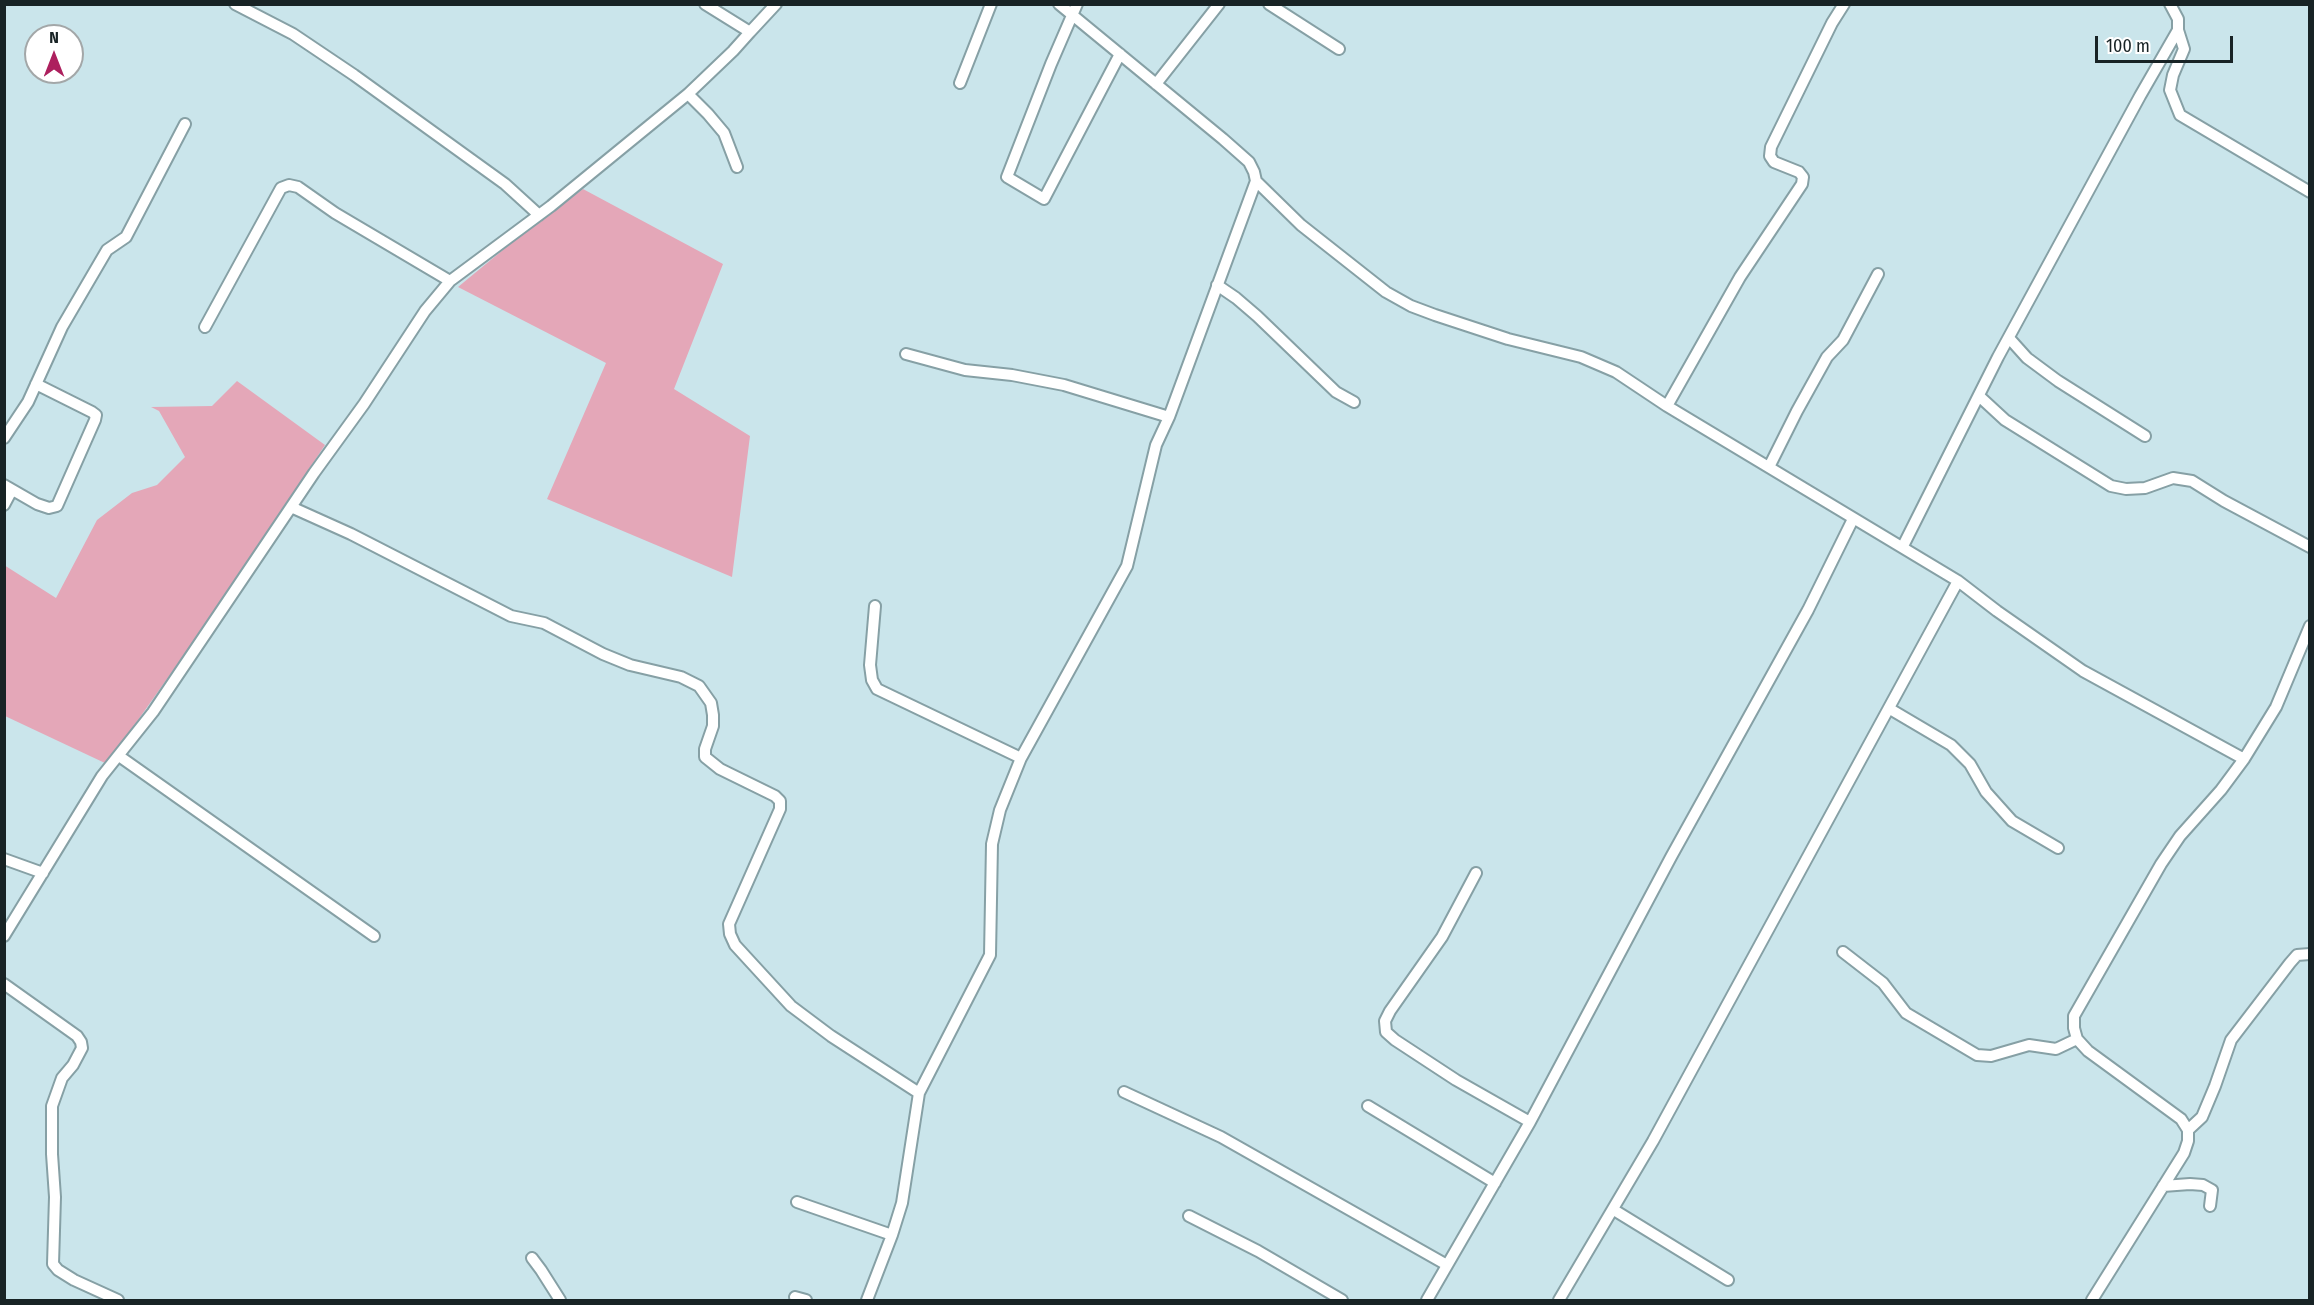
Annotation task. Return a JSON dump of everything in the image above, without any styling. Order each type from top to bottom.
[{"type":"street","points":[[235,4],[293,34],[354,75],[505,184],[539,215]]},
{"type":"street","points":[[705,4],[750,32]]},
{"type":"street","points":[[4,936],[102,776],[159,703],[424,311],[450,281],[539,215],[688,94],[718,66],[776,4]]},
{"type":"street","points":[[960,83],[991,4]]},
{"type":"street","points":[[1059,4],[1075,9],[1120,54],[1249,162],[1257,181],[1301,225],[1386,292],[1412,306],[1508,339],[1581,357],[1616,372],[1667,406],[1958,581],[1997,611],[2083,670],[2244,759]]},
{"type":"street","points":[[1156,84],[1219,4]]},
{"type":"street","points":[[1269,4],[1339,49]]},
{"type":"street","points":[[1667,406],[1740,277],[1802,184],[1803,177],[1799,172],[1774,162],[1770,156],[1771,147],[1832,23],[1844,4]]},
{"type":"street","points":[[2170,4],[2178,19],[2178,30],[2184,49],[2173,75],[2170,90],[2180,114],[2310,192]]},
{"type":"street","points":[[1075,9],[1007,177],[1044,199],[1120,54]]},
{"type":"street","points":[[1903,546],[2009,338],[2178,30]]},
{"type":"street","points":[[688,94],[724,133],[737,167]]},
{"type":"street","points":[[4,438],[28,402],[62,327],[107,250],[126,237],[184,124]]},
{"type":"street","points":[[867,1300],[902,1203],[919,1093],[990,955],[992,844],[1000,810],[1021,758],[1127,566],[1156,445],[1169,417],[1257,181]]},
{"type":"street","points":[[205,327],[281,188],[289,185],[298,187],[335,213],[450,281]]},
{"type":"street","points":[[1769,467],[1827,357],[1843,340],[1878,274]]},
{"type":"street","points":[[1217,285],[1257,315],[1336,392],[1354,402]]},
{"type":"street","points":[[2009,338],[2027,358],[2058,381],[2145,436]]},
{"type":"street","points":[[906,354],[965,370],[1012,375],[1064,385],[1169,417]]},
{"type":"street","points":[[4,505],[8,487],[37,504],[49,508],[57,506],[95,420],[96,415],[92,412],[36,384]]},
{"type":"street","points":[[1979,396],[2005,420],[2111,486],[2126,489],[2145,488],[2173,478],[2192,481],[2224,501],[2310,547]]},
{"type":"street","points":[[291,507],[351,534],[511,616],[544,623],[603,654],[630,665],[681,677],[699,686],[711,703],[713,715],[705,757],[720,770],[775,796],[780,801],[780,809],[729,924],[735,945],[791,1006],[831,1036],[919,1093]]},
{"type":"street","points":[[1427,1300],[1530,1122],[1671,857],[1808,610],[1853,519]]},
{"type":"street","points":[[1559,1300],[1614,1209],[1890,709],[1958,581]]},
{"type":"street","points":[[875,606],[870,665],[872,680],[877,689],[1021,758]]},
{"type":"street","points":[[2092,1300],[2184,1153],[2188,1141],[2188,1130],[2181,1119],[2088,1051],[2077,1039],[2074,1016],[2161,864],[2180,836],[2221,790],[2244,759],[2276,707],[2310,626]]},
{"type":"street","points":[[1890,709],[1951,745],[1970,764],[1986,792],[2012,821],[2058,848]]},
{"type":"street","points":[[119,756],[374,936]]},
{"type":"street","points":[[4,859],[43,873]]},
{"type":"street","points":[[1476,873],[1442,937],[1390,1011],[1385,1021],[1386,1032],[1456,1080],[1530,1122]]},
{"type":"street","points":[[1843,952],[1883,983],[1906,1013],[1977,1055],[1991,1056],[2029,1045],[2056,1048],[2077,1039]]},
{"type":"street","points":[[2188,1130],[2202,1117],[2231,1040],[2297,955],[2310,954]]},
{"type":"street","points":[[4,984],[77,1036],[81,1042],[82,1048],[73,1065],[62,1078],[51,1106],[51,1154],[55,1197],[53,1264],[74,1280],[118,1300]]},
{"type":"street","points":[[1124,1092],[1221,1137],[1447,1265]]},
{"type":"street","points":[[1368,1106],[1495,1183]]},
{"type":"street","points":[[2163,1186],[2203,1185],[2212,1190],[2210,1206]]},
{"type":"street","points":[[796,1202],[892,1235]]},
{"type":"street","points":[[1614,1209],[1728,1280]]},
{"type":"street","points":[[1189,1216],[1258,1251],[1342,1300]]},
{"type":"street","points":[[532,1258],[560,1300]]},
{"type":"shaded area","points":[[583,189],[723,264],[674,389],[750,436],[732,577],[547,499],[606,363],[458,287],[521,235]]},
{"type":"shaded area","points":[[237,381],[325,445],[210,618],[107,764],[5,716],[4,565],[56,598],[97,520],[132,493],[157,485],[185,457],[159,411],[151,407],[212,406]]}]
